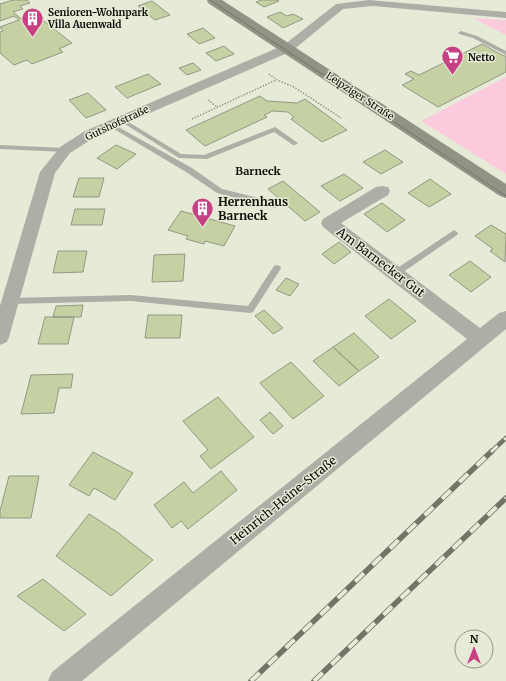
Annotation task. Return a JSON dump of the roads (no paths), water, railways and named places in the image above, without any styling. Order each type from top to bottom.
[{"type":"street","name":"Leipziger Straße","points":[[213,0],[506,192]]},
{"type":"street","points":[[439,0],[448,9]]},
{"type":"street","name":"Gutshofstraße","points":[[0,337],[7,299],[48,172],[64,150],[90,134],[288,48],[344,3]]},
{"type":"street","points":[[344,3],[373,3],[506,14]]},
{"type":"street","name":"Am Barnecker Gut","points":[[382,191],[330,223],[481,339]]},
{"type":"street","name":"Heinrich-Heine-Straße","points":[[61,681],[506,318]]},
{"type":"lane","points":[[461,32],[475,37],[506,53]]},
{"type":"lane","points":[[116,123],[179,156],[205,157],[275,129],[295,143]]},
{"type":"lane","points":[[116,123],[220,191],[275,205]]},
{"type":"lane","points":[[0,147],[64,150]]},
{"type":"lane","points":[[396,273],[454,233]]},
{"type":"lane","points":[[7,299],[131,298],[250,310],[277,268]]},
{"type":"tram line","points":[[210,0],[506,196]]},
{"type":"railway","points":[[491,452],[506,438]]},
{"type":"railway","points":[[251,681],[492,451]]},
{"type":"railway","points":[[314,681],[506,498]]},
{"type":"place","name":"Senioren-Wohnpark Villa Auenwald","points":[[32,38]]},
{"type":"place","name":"Netto","points":[[453,76]]},
{"type":"place","name":"Herrenhaus Barneck","points":[[202,228]]},
{"type":"district","name":"Barneck","points":[[258,171]]}]
